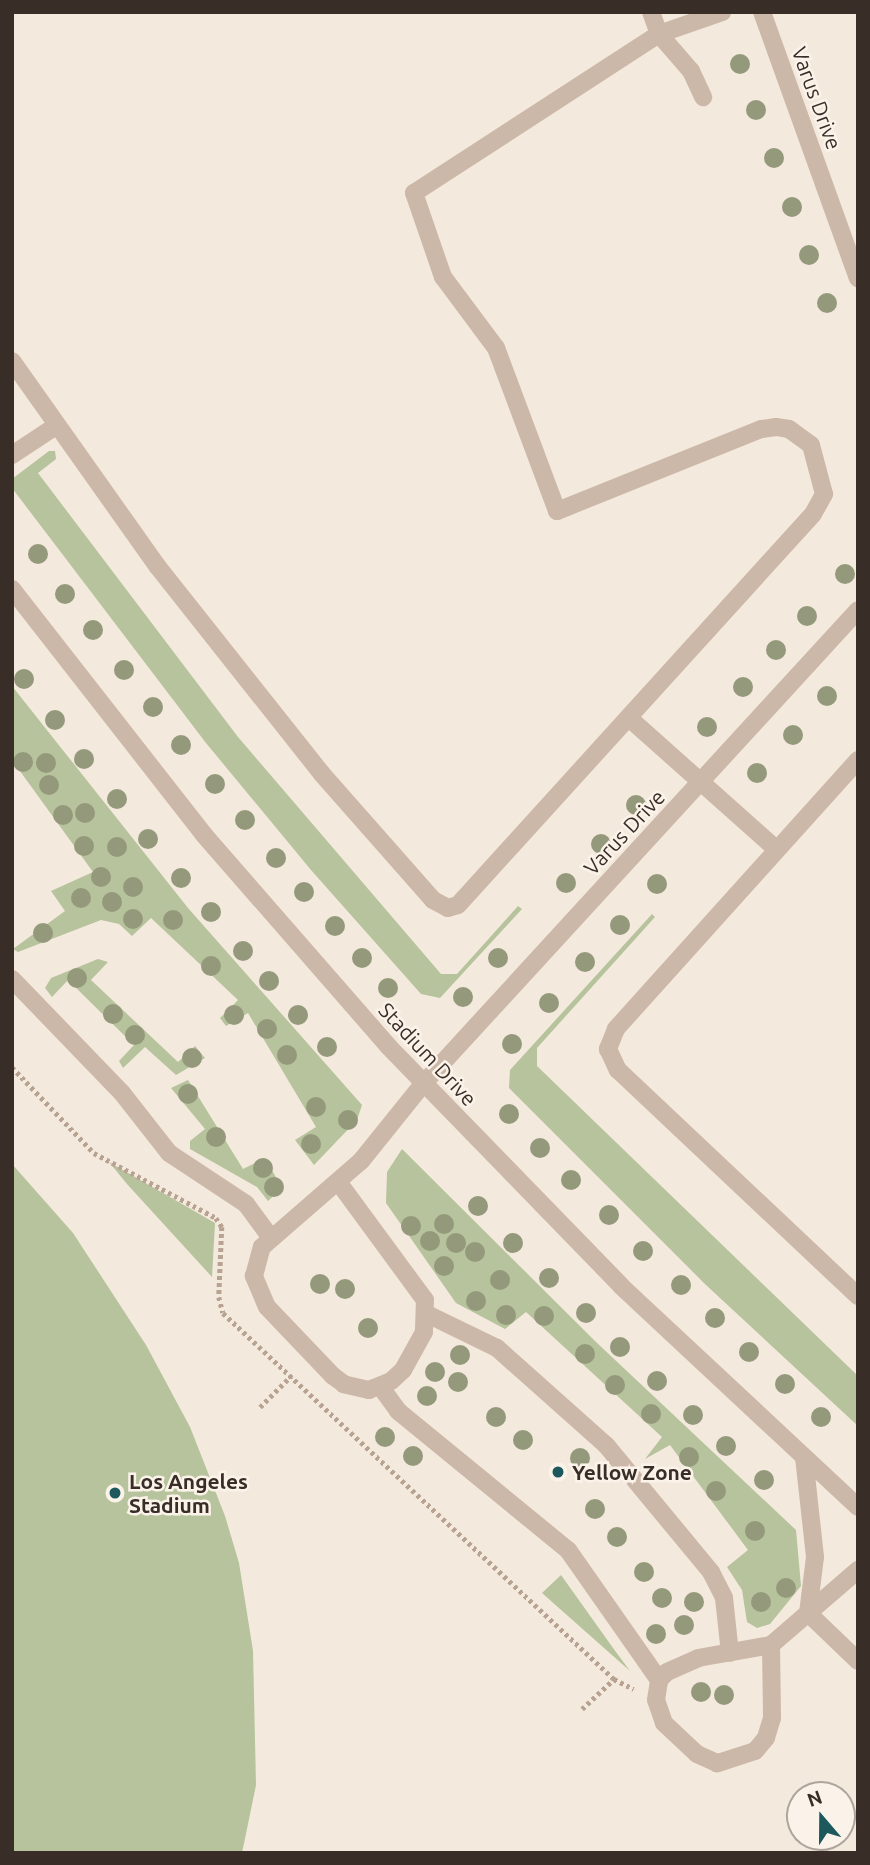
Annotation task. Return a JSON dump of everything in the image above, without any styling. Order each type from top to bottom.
[{"type":"street","points":[[651,12],[659,34],[691,71],[703,97]]},
{"type":"street","points":[[12,361],[56,426],[269,709],[440,905],[448,908],[465,900],[820,505],[822,480],[811,445],[789,429],[761,429],[558,511],[496,348],[443,277],[414,193],[659,34],[722,12]]},
{"type":"street","name":"Varus Drive","points":[[762,12],[858,278]]},
{"type":"street","points":[[12,455],[56,426]]},
{"type":"street","name":"Stadium Drive","points":[[12,589],[196,826],[423,1084],[621,1286],[858,1507]]},
{"type":"street","name":"Varus Drive","points":[[339,1183],[423,1084],[858,610]]},
{"type":"street","points":[[629,718],[777,850]]},
{"type":"street","points":[[858,760],[616,1029],[608,1049],[618,1070],[858,1296]]},
{"type":"street","points":[[12,979],[116,1085],[169,1153],[246,1204],[271,1238]]},
{"type":"street","points":[[339,1183],[417,1286],[427,1314],[424,1332],[402,1370],[380,1386],[369,1390],[344,1384],[267,1307],[254,1276],[256,1258],[271,1238],[339,1183]]},
{"type":"street","points":[[427,1314],[497,1348],[606,1445],[711,1572],[724,1598],[730,1653]]},
{"type":"street","points":[[380,1386],[398,1411],[562,1544],[659,1680],[656,1700],[664,1723],[681,1742],[717,1763],[740,1759],[766,1738],[772,1718],[771,1645]]},
{"type":"street","points":[[804,1457],[815,1557],[808,1613]]},
{"type":"street","points":[[659,1680],[687,1662],[771,1645],[858,1570]]},
{"type":"street","points":[[808,1613],[858,1661]]},
{"type":"path","points":[[260,1407],[291,1376]]},
{"type":"path","points":[[582,1709],[614,1679]]},
{"type":"green space","points":[[49,451],[55,451],[56,459],[38,473],[238,737],[441,974],[457,974],[518,906],[522,909],[440,998],[421,994],[311,870],[206,743],[12,488],[12,479]]},
{"type":"green space","points":[[12,686],[188,908],[362,1105],[357,1120],[314,1165],[295,1140],[316,1127],[248,1013],[226,1026],[220,1018],[238,1000],[151,918],[132,936],[119,924],[101,920],[18,952],[13,949],[65,911],[51,891],[93,872],[12,760]]},
{"type":"green space","points":[[652,914],[655,917],[537,1048],[537,1066],[858,1376],[858,1426],[706,1285],[509,1088],[510,1070]]},
{"type":"green space","points":[[98,959],[108,962],[91,980],[178,1062],[195,1046],[205,1058],[176,1075],[145,1047],[123,1068],[119,1061],[134,1045],[68,980],[52,997],[45,988],[51,978]]},
{"type":"green space","points":[[188,1080],[243,1169],[265,1158],[282,1188],[268,1201],[257,1187],[190,1149],[190,1141],[205,1129],[171,1088]]},
{"type":"green space","points":[[402,1149],[596,1342],[796,1530],[801,1586],[770,1624],[757,1628],[747,1622],[742,1590],[727,1567],[748,1550],[670,1445],[645,1459],[662,1437],[526,1312],[505,1329],[456,1303],[386,1203],[387,1172]]},
{"type":"green space","points":[[109,1162],[215,1223],[212,1277],[127,1184]]},
{"type":"green space","name":"Los Angeles Stadium","points":[[12,1164],[73,1233],[146,1345],[190,1427],[225,1516],[239,1563],[253,1651],[256,1785],[242,1853],[12,1853]]},
{"type":"green space","points":[[561,1575],[613,1648],[630,1671],[542,1593]]},
{"type":"place","name":"Yellow Zone","points":[[558,1472]]},
{"type":"place","name":"Los Angeles Stadium","points":[[115,1493]]}]
